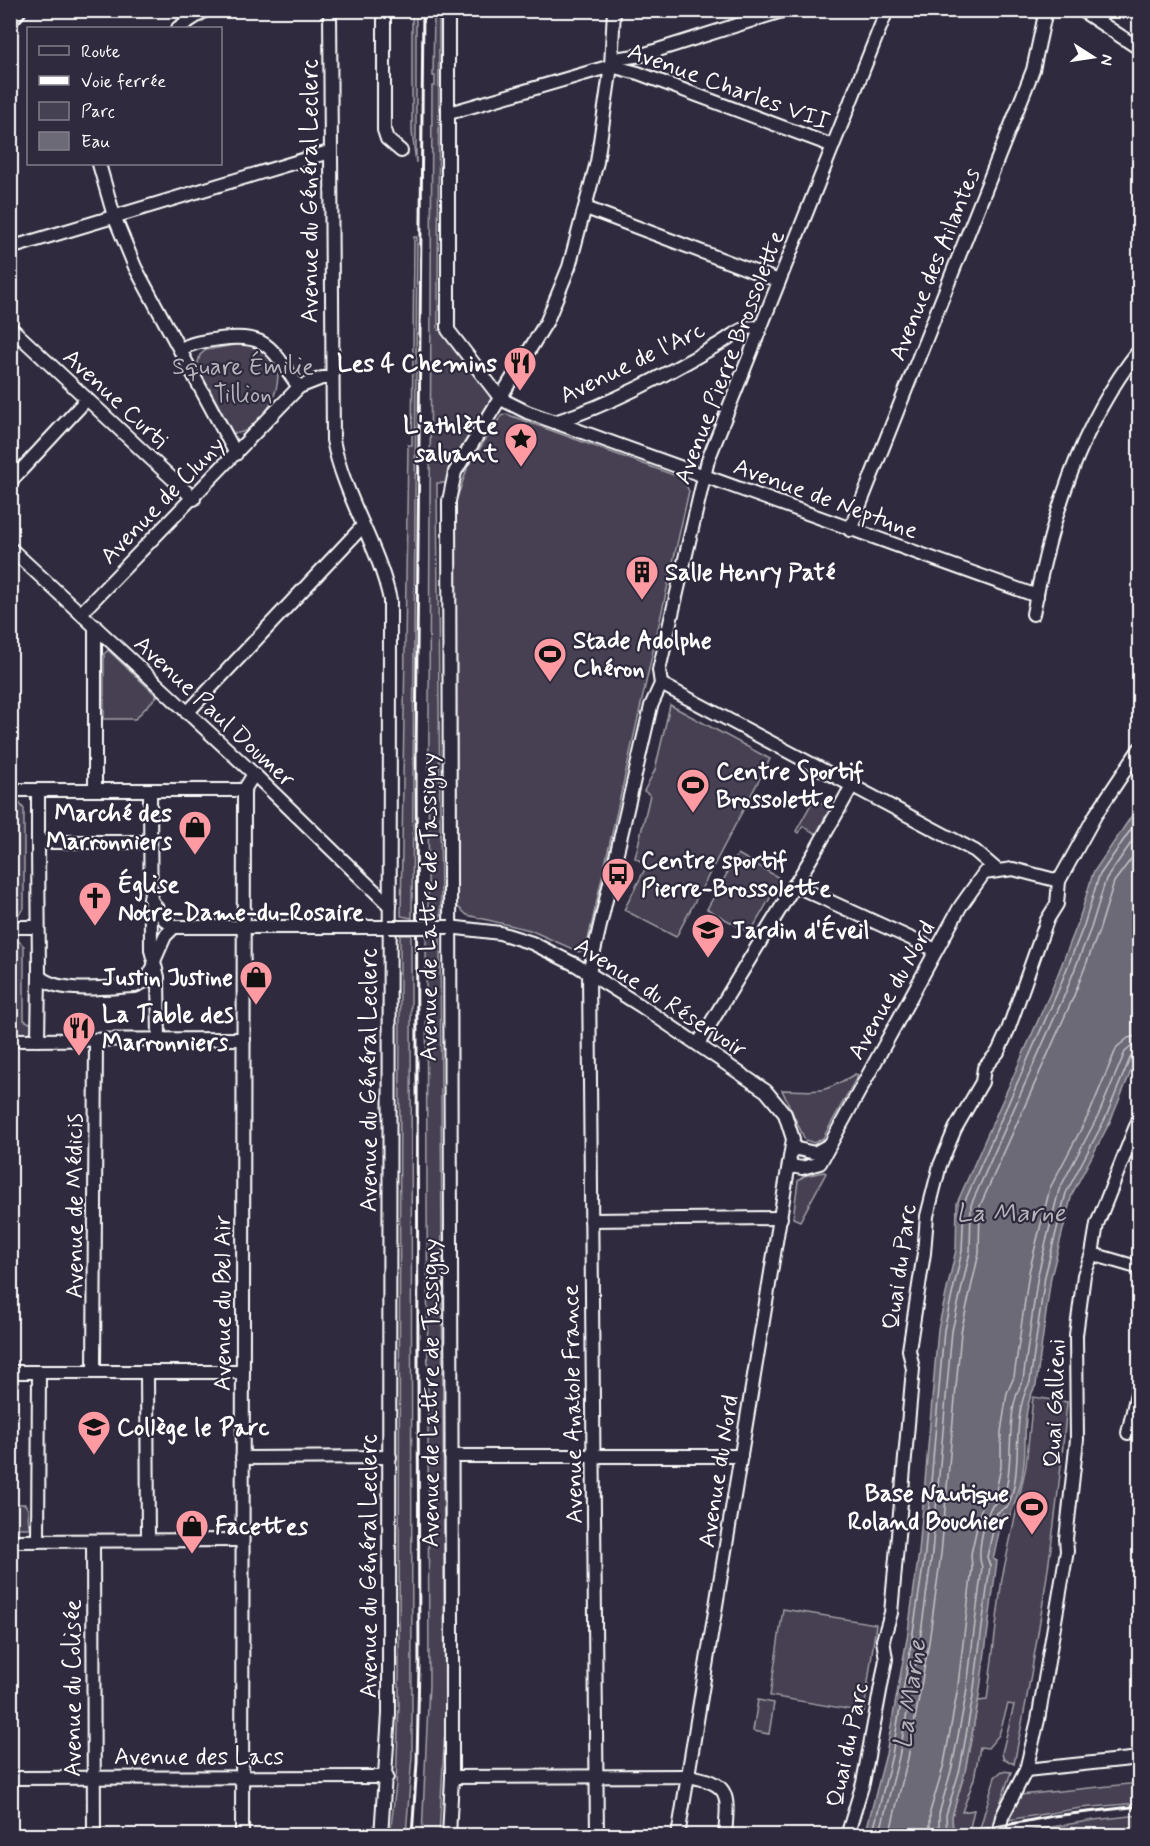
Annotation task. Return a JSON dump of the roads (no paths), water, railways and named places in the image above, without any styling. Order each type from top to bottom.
[{"type":"main road","points":[[10,19],[18,10]]},
{"type":"street","points":[[180,27],[206,10]]},
{"type":"street","name":"Avenue du Général Leclerc","points":[[330,10],[329,152],[333,440],[339,469],[363,526],[377,552],[390,600],[390,1457],[387,1777],[381,1836]]},
{"type":"street","points":[[384,10],[384,130],[387,139],[401,151]]},
{"type":"street","points":[[448,10],[448,330],[501,399]]},
{"type":"street","name":"Avenue de Lattre de Tassigny","points":[[449,1836],[452,1777],[449,501],[455,472],[547,321],[569,267],[586,208],[598,152],[611,66],[614,10]]},
{"type":"street","points":[[449,113],[611,66],[621,58],[785,10]]},
{"type":"street","name":"Avenue Pierre Brossolette","points":[[589,973],[651,706],[661,684],[659,670],[704,476],[760,328],[887,10]]},
{"type":"street","name":"Avenue des Ailantes","points":[[850,530],[1033,70],[1046,10]]},
{"type":"street","points":[[1082,10],[1140,49]]},
{"type":"street","points":[[634,56],[638,73]]},
{"type":"street","name":"Avenue Charles VII","points":[[611,66],[638,73],[833,146]]},
{"type":"street","points":[[10,248],[329,152]]},
{"type":"street","points":[[99,165],[114,216],[144,287],[236,454]]},
{"type":"street","points":[[586,208],[779,280]]},
{"type":"street","name":"Avenue Curti","points":[[10,327],[194,499]]},
{"type":"street","name":"Avenue de l'Arc","points":[[555,422],[586,412],[685,364],[743,328],[760,328]]},
{"type":"street","points":[[180,350],[189,344],[199,342],[242,336],[256,339],[268,345],[299,387]]},
{"type":"street","points":[[1033,614],[1061,501],[1078,451],[1112,387],[1140,350]]},
{"type":"street","name":"Avenue de Cluny","points":[[81,613],[194,499],[299,387],[322,378],[331,378]]},
{"type":"street","points":[[10,482],[87,399]]},
{"type":"street","name":"Avenue de Neptune","points":[[501,399],[527,412],[1037,596]]},
{"type":"street","points":[[187,713],[363,526]]},
{"type":"street","name":"Avenue Paul Doumer","points":[[10,548],[254,774],[390,906]]},
{"type":"street","points":[[95,626],[95,789]]},
{"type":"street","points":[[661,684],[975,851],[997,870],[1013,869],[1059,881]]},
{"type":"street","name":"Quai du Parc","points":[[848,1836],[863,1783],[886,1659],[883,1640],[891,1613],[913,1369],[909,1350],[930,1197],[955,1130],[982,1082],[984,1068],[998,1052],[1008,1030],[1047,920],[1057,904],[1059,881],[1096,814],[1140,748]]},
{"type":"street","points":[[10,790],[244,790],[254,774]]},
{"type":"street","points":[[698,1044],[852,784]]},
{"type":"street","points":[[38,790],[38,1040]]},
{"type":"street","points":[[150,790],[151,950],[158,977],[159,1039]]},
{"type":"street","name":"Avenue du Bel Air","points":[[242,1836],[244,790]]},
{"type":"street","points":[[38,842],[150,842]]},
{"type":"street","name":"Avenue du Nord","points":[[678,1836],[791,1167],[802,1168],[820,1163],[960,908],[984,873],[997,870]]},
{"type":"street","points":[[794,885],[936,951]]},
{"type":"street","points":[[39,976],[47,984],[59,987],[135,986],[146,981],[165,936],[174,927],[164,919],[150,898]]},
{"type":"street","points":[[10,927],[38,927]]},
{"type":"street","name":"Avenue du Réservoir","points":[[174,927],[449,927],[483,930],[532,943],[589,973],[698,1044],[776,1101],[785,1114],[793,1148],[791,1167]]},
{"type":"street","name":"Avenue Anatole France","points":[[589,973],[597,1836]]},
{"type":"street","points":[[10,1040],[244,1039]]},
{"type":"street","name":"Avenue de Médicis","points":[[94,1372],[96,1040]]},
{"type":"street","name":"Quai Gallieni","points":[[998,1836],[1002,1817],[1026,1770],[1038,1720],[1067,1551],[1066,1539],[1077,1439],[1076,1335],[1084,1275],[1092,1254],[1097,1224],[1140,1116]]},
{"type":"street","points":[[793,1148],[815,1152],[823,1150],[832,1143]]},
{"type":"street","points":[[591,1220],[781,1218]]},
{"type":"street","points":[[1092,1254],[1140,1269]]},
{"type":"street","points":[[10,1372],[243,1372]]},
{"type":"street","points":[[39,1372],[39,1541]]},
{"type":"street","points":[[147,1372],[148,1540]]},
{"type":"street","points":[[1128,1433],[1140,1380]]},
{"type":"street","points":[[451,1456],[741,1456]]},
{"type":"street","points":[[242,1458],[390,1457]]},
{"type":"street","points":[[10,1541],[242,1540]]},
{"type":"street","name":"Avenue du Colisée","points":[[93,1541],[94,1836]]},
{"type":"street","points":[[1026,1770],[1140,1758]]},
{"type":"street","points":[[452,1777],[687,1776],[709,1780],[719,1785],[725,1793],[725,1836]]},
{"type":"street","name":"Avenue des Lacs","points":[[10,1778],[387,1777]]},
{"type":"water","name":"La Marne","points":[[1139,805],[1139,1052],[1110,1122],[1072,1194],[1051,1277],[1036,1385],[1026,1416],[1021,1483],[1010,1516],[1003,1514],[993,1559],[997,1561],[979,1697],[965,1771],[952,1816],[953,1835],[865,1835],[886,1754],[907,1639],[919,1552],[938,1329],[956,1250],[957,1203],[1052,989],[1078,923],[1093,873]]},
{"type":"railway","points":[[412,1836],[417,1763],[419,1664],[416,756],[423,10]]},
{"type":"railway","points":[[949,1836],[1053,1816],[1140,1806]]},
{"type":"place","name":"Les 4 Chemins","points":[[520,392]]},
{"type":"place","name":"L'athlète saluant","points":[[521,468]]},
{"type":"place","name":"Salle Henry Paté","points":[[642,601]]},
{"type":"place","name":"Stade Adolphe Chéron","points":[[550,683]]},
{"type":"place","name":"Centre Sportif Brossolette","points":[[693,814]]},
{"type":"place","name":"Marché des Marronniers","points":[[195,856]]},
{"type":"place","name":"Centre sportif Pierre-Brossolette","points":[[618,903]]},
{"type":"place","name":"Église Notre-Dame-du-Rosaire","points":[[95,927]]},
{"type":"place","name":"Jardin d'Éveil","points":[[708,959]]},
{"type":"place","name":"Justin Justine","points":[[256,1006]]},
{"type":"place","name":"La Table des Marronniers","points":[[79,1057]]},
{"type":"place","name":"Collège le Parc","points":[[94,1456]]},
{"type":"place","name":"Base Nautique Roland Bouchier","points":[[1032,1536]]},
{"type":"place","name":"Facettes","points":[[192,1555]]},
{"type":"park label","name":"Square Émilie Tillion","points":[[243,380]]}]
